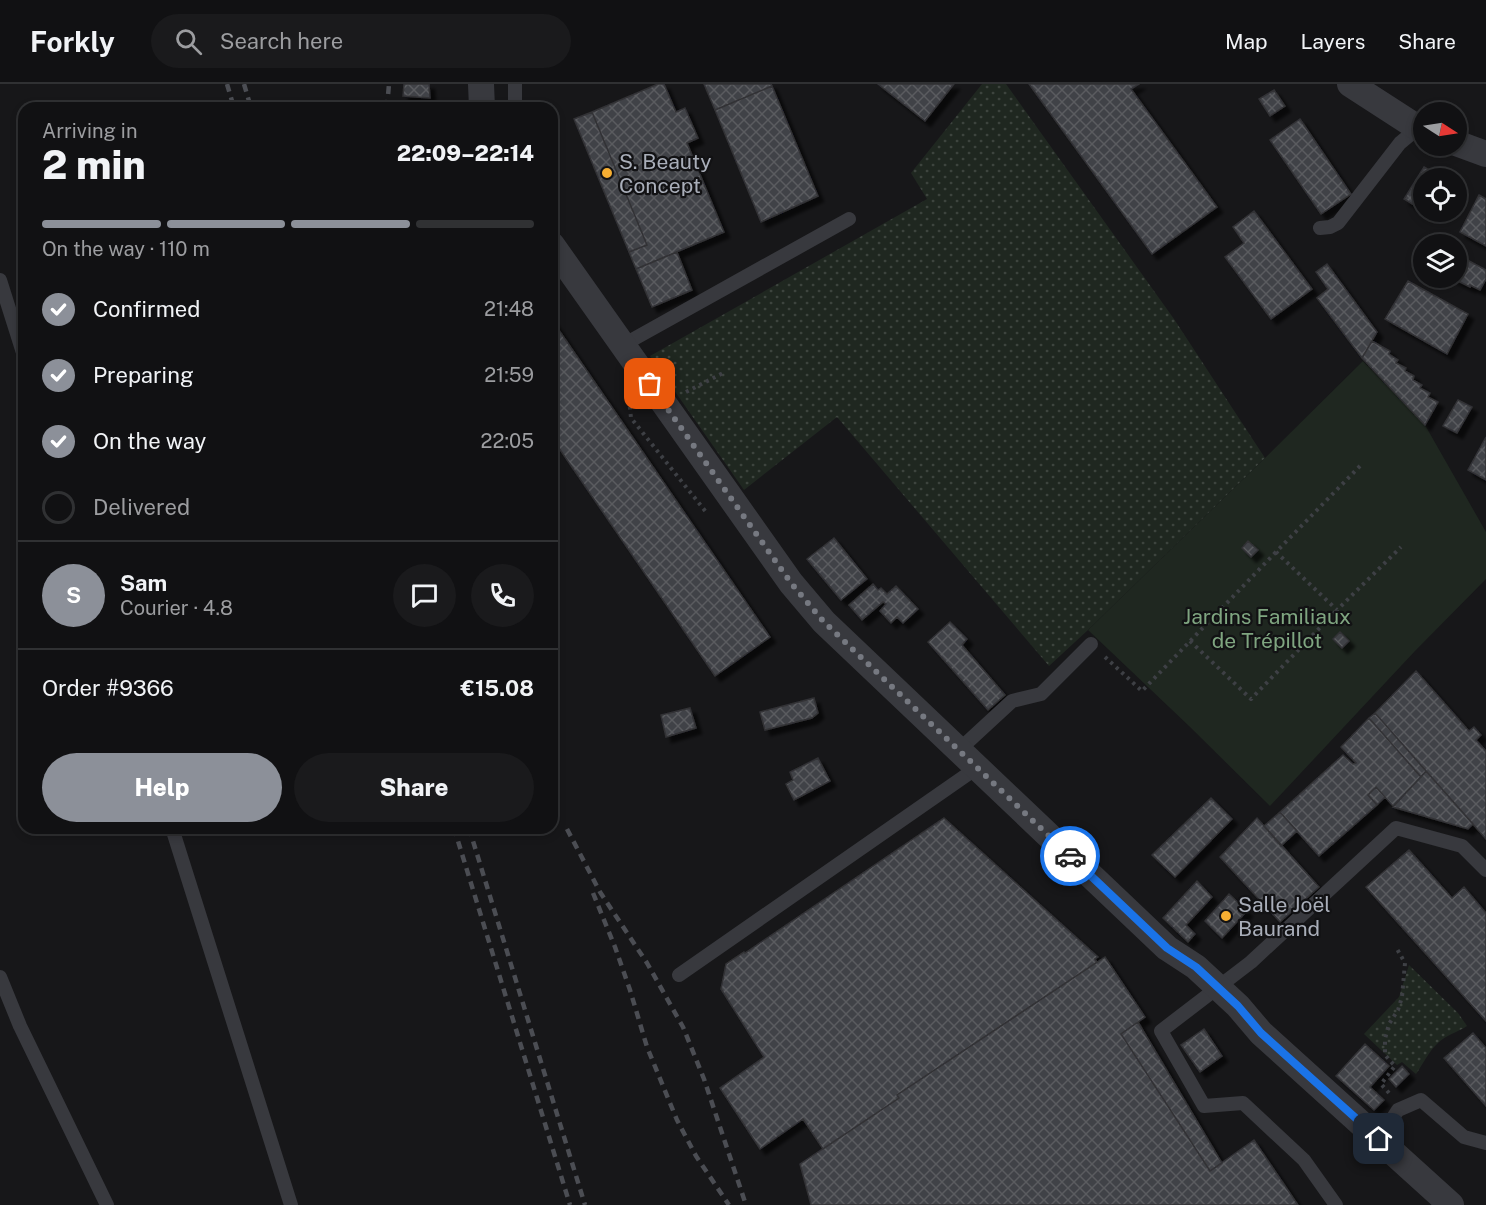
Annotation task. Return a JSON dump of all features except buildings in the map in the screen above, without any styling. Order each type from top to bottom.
[{"type":"street","points":[[481,84],[482,102]]},
{"type":"street","points":[[1350,84],[1413,124]]},
{"type":"street","points":[[1467,147],[1486,154]]},
{"type":"street","points":[[558,253],[791,583],[824,622],[1167,948],[1196,967],[1238,1006],[1261,1033],[1451,1205]]},
{"type":"lane","points":[[515,84],[515,102]]},
{"type":"lane","points":[[1320,228],[1338,223],[1400,143],[1413,134]]},
{"type":"lane","points":[[623,345],[849,219]]},
{"type":"lane","points":[[0,280],[18,337]]},
{"type":"lane","points":[[960,749],[1012,702],[1041,694],[1091,644]]},
{"type":"lane","points":[[679,975],[978,767]]},
{"type":"lane","points":[[1336,1205],[1304,1160],[1243,1102],[1204,1106],[1161,1030],[1251,962],[1396,828],[1462,846],[1486,870]]},
{"type":"lane","points":[[174,834],[291,1205]]},
{"type":"lane","points":[[0,976],[20,1026],[107,1205]]},
{"type":"lane","points":[[1379,1139],[1398,1110],[1422,1100],[1464,1137],[1486,1143]]},
{"type":"path","points":[[664,404],[723,373]]},
{"type":"path","points":[[1091,644],[1142,691],[1360,466]]},
{"type":"path","points":[[1190,642],[1251,699],[1401,547]]},
{"type":"path","points":[[1276,552],[1337,610]]},
{"type":"path","points":[[1397,950],[1405,963],[1402,997],[1398,1011],[1389,1024],[1385,1039],[1385,1055],[1395,1065],[1380,1084],[1396,1100],[1398,1110]]},
{"type":"green space","points":[[982,84],[1006,84],[1174,319],[1265,458],[1049,666],[837,417],[744,490],[650,356],[927,199],[911,173]]},
{"type":"green space","name":"Jardins Familiaux de Trépillot","points":[[1363,361],[1425,425],[1486,532],[1486,579],[1415,651],[1270,806],[1088,630]]},
{"type":"green space","points":[[1409,965],[1458,1013],[1467,1026],[1438,1043],[1416,1074],[1402,1062],[1397,1065],[1364,1034],[1399,997]]},
{"type":"railway","points":[[227,84],[232,102]]},
{"type":"railway","points":[[244,84],[249,102]]},
{"type":"railway","points":[[388,102],[389,84]]},
{"type":"railway","points":[[567,829],[600,892],[647,963],[683,1027],[704,1079],[746,1205]]},
{"type":"railway","points":[[456,834],[570,1205]]},
{"type":"railway","points":[[471,834],[585,1205]]},
{"type":"railway","points":[[593,893],[615,947],[647,1047],[677,1120],[696,1156],[729,1205]]},
{"type":"way so far","points":[[650,384],[791,583],[824,622],[1070,856]]},
{"type":"place","name":"S. Beauty Concept","points":[[607,173]]},
{"type":"place","name":"Salle Joël Baurand","points":[[1226,916]]},
{"type":"route","points":[[1070,856],[1167,948],[1196,967],[1238,1006],[1261,1033],[1379,1139]]}]
